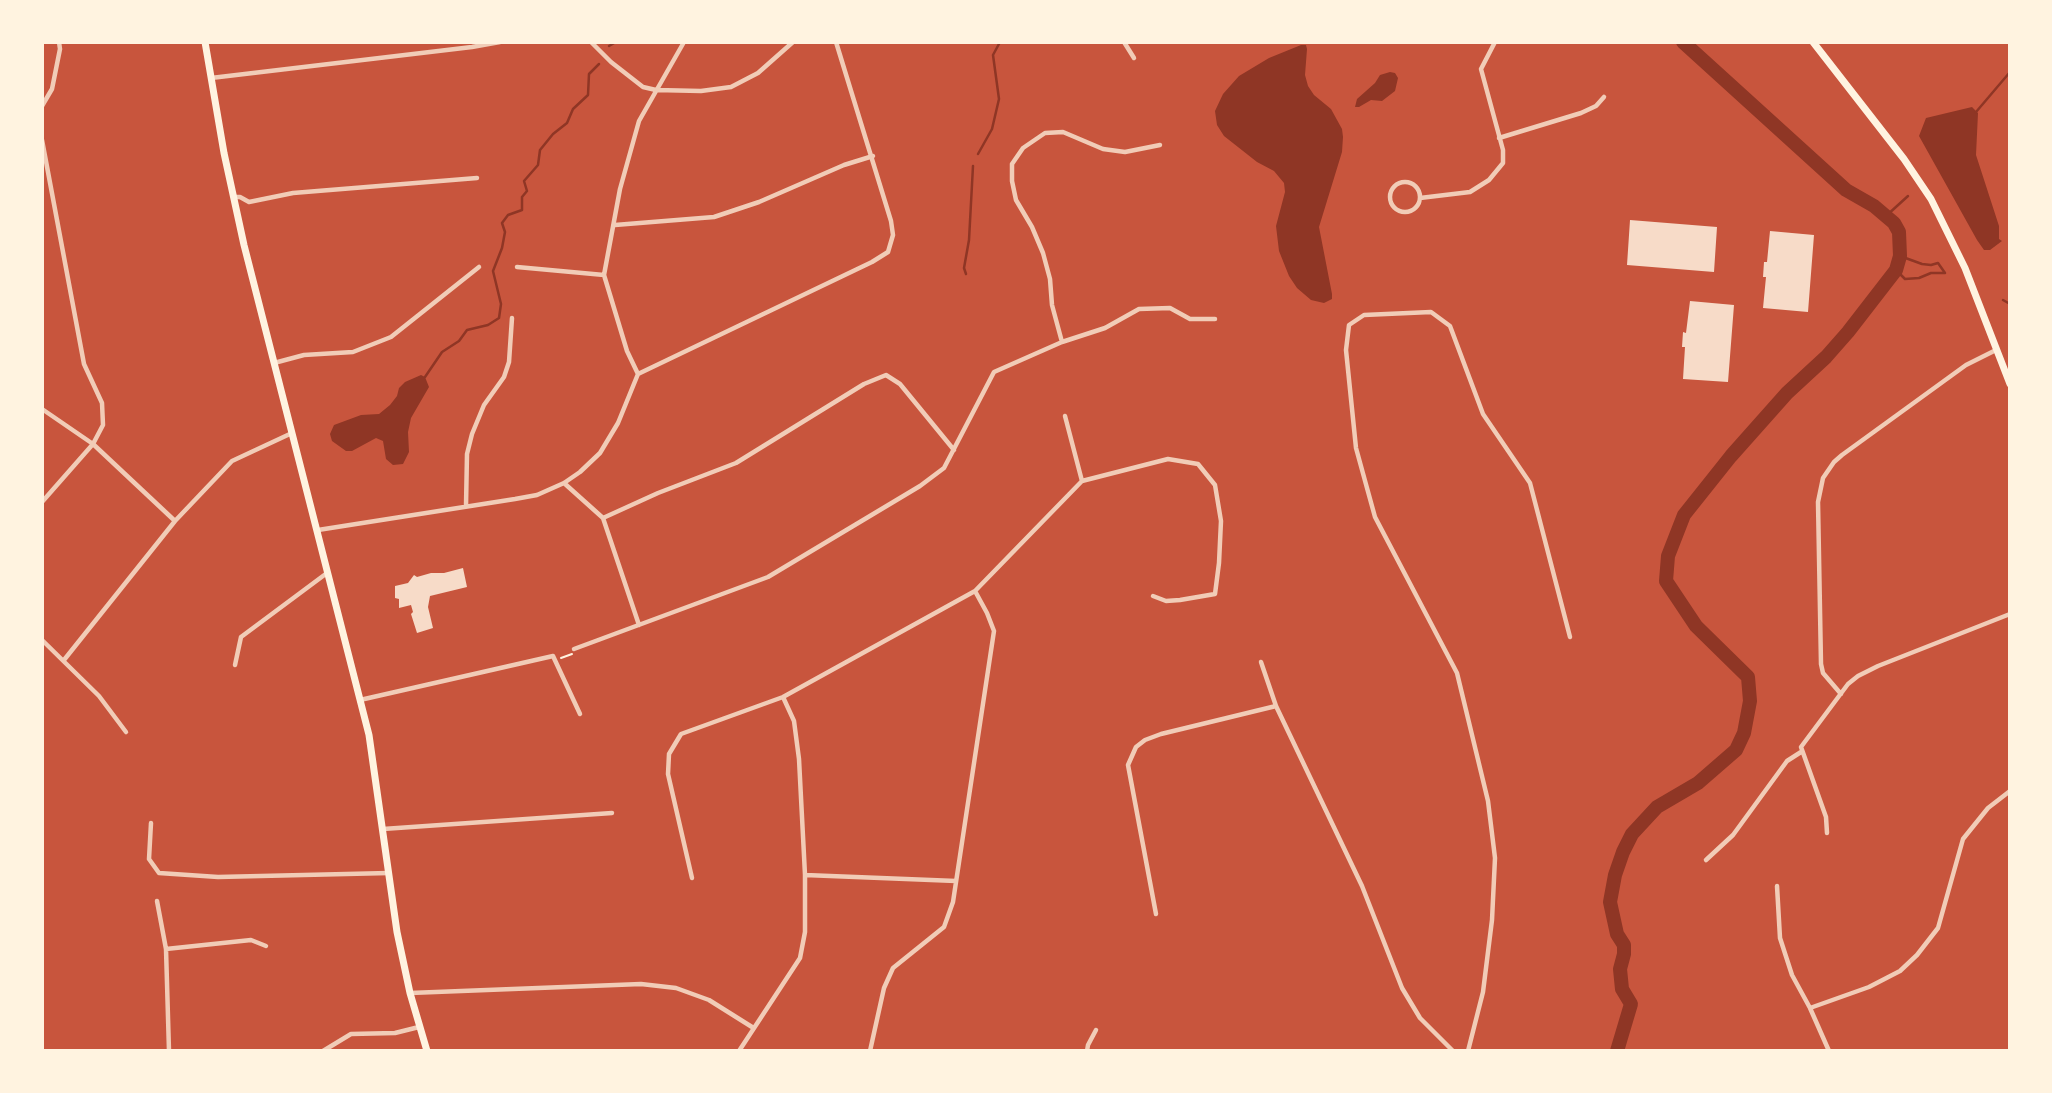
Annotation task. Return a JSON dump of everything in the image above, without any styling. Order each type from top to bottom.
[{"type":"main road","points":[[205,42],[234,197],[369,735],[397,932],[410,993],[427,1051]]},
{"type":"main road","points":[[1813,42],[1904,159],[1931,199],[1958,252],[2010,384]]},
{"type":"street","points":[[42,106],[52,89],[59,42]]},
{"type":"street","points":[[211,78],[500,42]]},
{"type":"street","points":[[591,42],[643,87],[701,91],[731,87],[758,73],[793,42]]},
{"type":"street","points":[[638,374],[627,351],[604,275],[620,189],[639,121],[684,42]]},
{"type":"street","points":[[317,530],[537,495],[564,483],[600,453],[618,423],[638,374],[888,252],[893,235],[891,221],[836,42]]},
{"type":"street","points":[[1125,42],[1133,58]]},
{"type":"street","points":[[1420,198],[1469,192],[1489,180],[1503,163],[1481,69],[1495,42]]},
{"type":"street","points":[[1499,138],[1581,113],[1596,106],[1604,97]]},
{"type":"street","points":[[1062,342],[1043,253],[1016,200],[1012,164],[1023,148],[1045,133],[1063,132],[1103,149],[1125,152],[1160,145]]},
{"type":"street","points":[[42,140],[84,364],[102,403],[103,425],[93,444],[42,502]]},
{"type":"street","points":[[615,225],[714,217],[759,202],[844,165],[873,156]]},
{"type":"street","points":[[234,197],[249,202],[293,192],[477,178]]},
{"type":"street","points":[[1403,182],[1418,188],[1420,198],[1415,208],[1405,212],[1395,207],[1390,198],[1394,187],[1403,182]]},
{"type":"street","points":[[274,363],[304,355],[353,352],[391,337],[479,267]]},
{"type":"street","points":[[517,267],[604,275]]},
{"type":"street","points":[[575,649],[768,577],[920,486],[943,468],[994,372],[1062,342],[1105,328],[1139,309],[1170,308],[1190,319],[1215,319]]},
{"type":"street","points":[[1468,1051],[1483,992],[1492,920],[1495,859],[1488,801],[1457,673],[1376,517],[1370,498],[1356,448],[1346,350],[1349,325],[1364,316],[1431,312],[1450,326],[1483,414],[1530,483],[1570,637]]},
{"type":"street","points":[[466,506],[467,454],[484,405],[504,377],[509,362],[512,318]]},
{"type":"street","points":[[1841,694],[1823,673],[1820,659],[1818,502],[1823,478],[1842,455],[1966,365],[1997,350]]},
{"type":"street","points":[[603,518],[736,463],[864,384],[886,375],[900,384],[954,450]]},
{"type":"street","points":[[42,409],[93,444],[176,521]]},
{"type":"street","points":[[1065,416],[1083,481]]},
{"type":"street","points":[[64,660],[176,521],[232,461],[292,433]]},
{"type":"street","points":[[692,878],[668,774],[669,754],[681,734],[783,697],[975,591],[1083,481],[1168,459],[1198,464],[1215,485],[1221,521],[1215,594],[1167,601],[1153,596]]},
{"type":"street","points":[[564,483],[603,518],[639,625]]},
{"type":"street","points":[[235,665],[241,637],[327,572]]},
{"type":"street","points":[[870,1051],[884,988],[893,968],[944,927],[953,902],[994,631],[988,613],[975,591]]},
{"type":"street","points":[[1706,860],[1733,835],[1787,761],[1801,752],[1806,739],[1858,676],[2010,614]]},
{"type":"street","points":[[42,640],[99,696],[126,732]]},
{"type":"street","points":[[360,701],[553,656],[580,714]]},
{"type":"street","points":[[1261,662],[1276,706],[1362,886],[1402,988],[1420,1018],[1453,1051]]},
{"type":"street","points":[[739,1051],[752,1027],[800,958],[804,932],[805,875],[799,759],[793,722],[783,697]]},
{"type":"street","points":[[1156,914],[1128,765],[1136,747],[1161,734],[1276,706]]},
{"type":"street","points":[[1801,752],[1824,811],[1827,833]]},
{"type":"street","points":[[1810,1008],[1869,987],[1900,971],[1917,955],[1938,928],[1963,839],[1988,808],[2010,791]]},
{"type":"street","points":[[383,829],[612,813]]},
{"type":"street","points":[[151,823],[149,859],[159,873],[218,877],[390,873]]},
{"type":"street","points":[[805,875],[956,881]]},
{"type":"street","points":[[1777,886],[1780,938],[1792,975],[1829,1051]]},
{"type":"street","points":[[157,901],[166,950],[169,1051]]},
{"type":"street","points":[[166,950],[251,940],[266,946]]},
{"type":"street","points":[[410,993],[641,984],[676,988],[709,1000],[752,1027]]},
{"type":"street","points":[[323,1051],[351,1034],[395,1033],[419,1027]]},
{"type":"street","points":[[1087,1051],[1096,1030]]},
{"type":"path","points":[[553,656],[559,659],[573,653],[575,649]]},
{"type":"shaded area","points":[[1306,45],[1307,49],[1305,75],[1308,86],[1314,95],[1331,109],[1342,129],[1343,137],[1342,152],[1319,227],[1332,294],[1332,299],[1324,303],[1311,300],[1297,288],[1279,251],[1276,226],[1285,192],[1284,183],[1274,171],[1257,162],[1224,136],[1217,125],[1215,111],[1223,94],[1239,76],[1269,58]]},
{"type":"shaded area","points":[[1395,73],[1398,78],[1395,91],[1382,101],[1371,100],[1355,107],[1357,99],[1380,75]]},
{"type":"shaded area","points":[[1972,107],[1978,113],[1976,155],[1999,226],[1999,239],[2002,241],[1990,250],[1984,250],[1977,240],[1919,136],[1926,118]]},
{"type":"shaded area","points":[[421,375],[425,377],[429,387],[411,418],[408,432],[409,452],[403,464],[393,465],[386,459],[383,441],[376,438],[352,451],[346,451],[332,441],[330,434],[334,425],[361,415],[379,414],[390,405],[405,382]]},
{"type":"building","points":[[1630,220],[1717,227],[1714,272],[1627,265]]},
{"type":"building","points":[[1770,231],[1814,235],[1808,312],[1763,308],[1766,277],[1763,277],[1764,262],[1767,262]]},
{"type":"building","points":[[1690,301],[1734,305],[1728,382],[1683,379],[1683,332],[1686,333]]},
{"type":"building","points":[[463,568],[467,587],[430,596],[428,607],[433,628],[417,633],[411,605],[399,608],[399,599],[395,598],[395,586],[408,583],[414,575],[417,577]]},
{"type":"waterway","points":[[609,46],[616,42]]},
{"type":"waterway","points":[[978,154],[992,129],[999,99],[993,55],[1000,42]]},
{"type":"waterway","points":[[1617,1051],[1631,1004],[1622,989],[1620,969],[1624,945],[1617,934],[1610,902],[1623,852],[1632,834],[1657,807],[1698,783],[1736,750],[1744,733],[1750,701],[1748,677],[1696,626],[1666,581],[1668,556],[1684,515],[1731,456],[1787,393],[1826,357],[1848,332],[1896,270],[1900,256],[1899,232],[1894,223],[1874,206],[1846,190],[1683,42]]},
{"type":"waterway","points":[[425,377],[442,352],[459,341],[467,330],[488,325],[499,318],[501,304],[493,271],[502,248],[505,232],[502,223],[508,215],[522,210],[522,197],[527,191],[524,181],[538,165],[540,150],[553,134],[567,123],[573,109],[588,95],[589,74],[599,64]]},
{"type":"waterway","points":[[1976,112],[2010,72]]},
{"type":"waterway","points":[[966,274],[964,268],[969,240],[973,166]]},
{"type":"waterway","points":[[1886,216],[1908,196]]},
{"type":"waterway","points":[[1900,256],[1922,264],[1938,263],[1945,273]]},
{"type":"waterway","points":[[1896,270],[1905,279],[1945,273]]},
{"type":"waterway","points":[[2003,300],[2010,304]]}]
